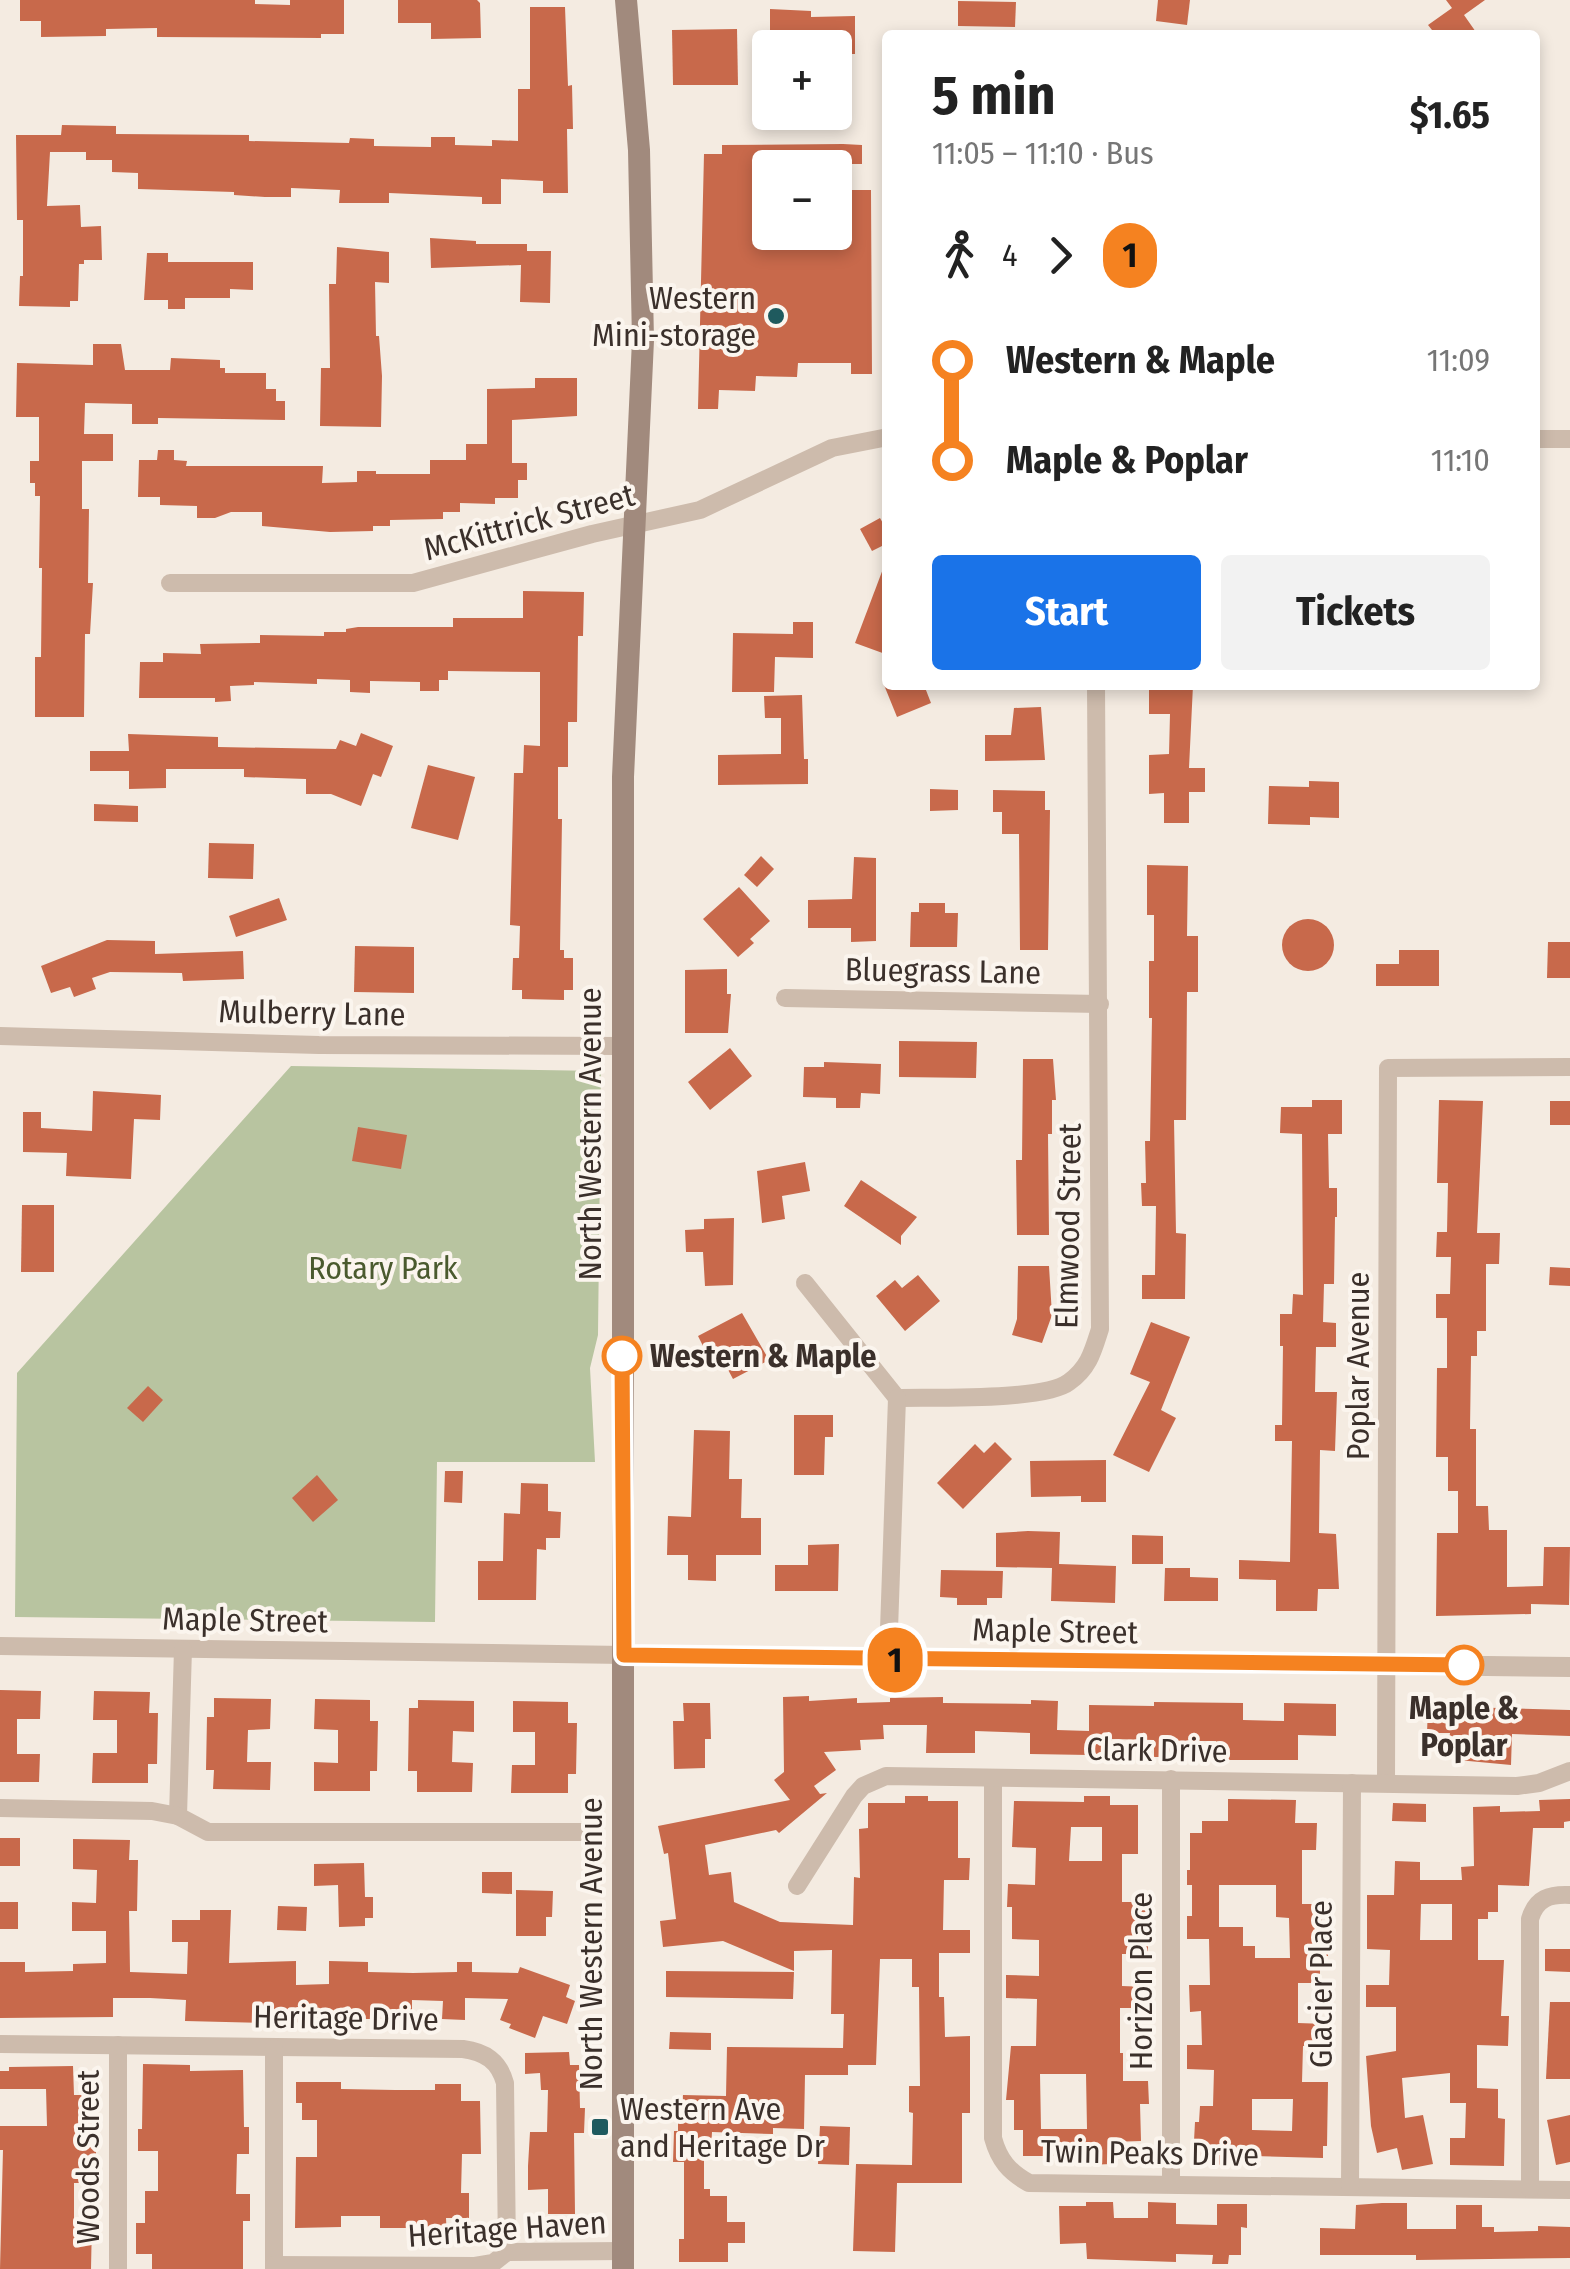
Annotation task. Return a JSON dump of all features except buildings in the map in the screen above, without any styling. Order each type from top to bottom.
[{"type":"main road","name":"North Western Avenue","points":[[623,2260],[624,708],[642,399],[643,242],[626,0]]},
{"type":"street","name":"McKittrick Street","points":[[170,583],[413,583],[700,510],[832,448],[882,438]]},
{"type":"street","points":[[1540,439],[1570,440]]},
{"type":"street","name":"Elmwood Street","points":[[896,1398],[1027,1394],[1066,1386],[1090,1363],[1100,1329],[1096,690]]},
{"type":"street","name":"Bluegrass Lane","points":[[785,998],[1100,1004]]},
{"type":"street","name":"Mulberry Lane","points":[[0,1036],[319,1045],[622,1046]]},
{"type":"street","name":"Poplar Avenue","points":[[1388,1664],[1388,1068],[1570,1067]]},
{"type":"street","points":[[805,1283],[896,1398],[888,1660]]},
{"type":"street","name":"Maple Street","points":[[0,1646],[1570,1667]]},
{"type":"street","points":[[178,1816],[183,1649]]},
{"type":"street","points":[[1386,1782],[1388,1664]]},
{"type":"street","name":"Clark Drive","points":[[797,1886],[862,1786],[886,1776],[1518,1786],[1570,1771]]},
{"type":"street","name":"Twin Peaks Drive","points":[[994,1778],[993,2138],[997,2152],[1014,2176],[1029,2184],[1570,2190]]},
{"type":"street","name":"Horizon Place","points":[[1172,1780],[1172,2184]]},
{"type":"street","name":"Glacier Place","points":[[1350,2186],[1352,1783]]},
{"type":"street","points":[[0,1808],[152,1811],[178,1816],[208,1832],[585,1832]]},
{"type":"street","points":[[1530,2188],[1530,1919],[1532,1910],[1547,1896],[1570,1895]]},
{"type":"street","name":"Heritage Drive","points":[[0,2044],[463,2049],[491,2058],[505,2083],[506,2252]]},
{"type":"street","name":"Woods Street","points":[[118,2045],[118,2269]]},
{"type":"street","points":[[274,2048],[274,2267]]},
{"type":"street","name":"Heritage Haven","points":[[274,2267],[474,2266],[492,2262],[506,2252],[623,2260]]},
{"type":"green space","name":"Rotary Park","points":[[291,1066],[601,1071],[598,1335],[590,1368],[595,1462],[437,1462],[435,1622],[15,1617],[17,1373]]},
{"type":"bus line","name":"1","points":[[622,1356],[624,1655],[1464,1665]]},
{"type":"place","name":"Western Mini-storage","points":[[776,316]]},
{"type":"place","name":"Western & Maple","points":[[622,1356]]},
{"type":"place","name":"Maple & Poplar","points":[[1464,1665]]},
{"type":"place","name":"Western Ave and Heritage Dr","points":[[600,2127]]}]
